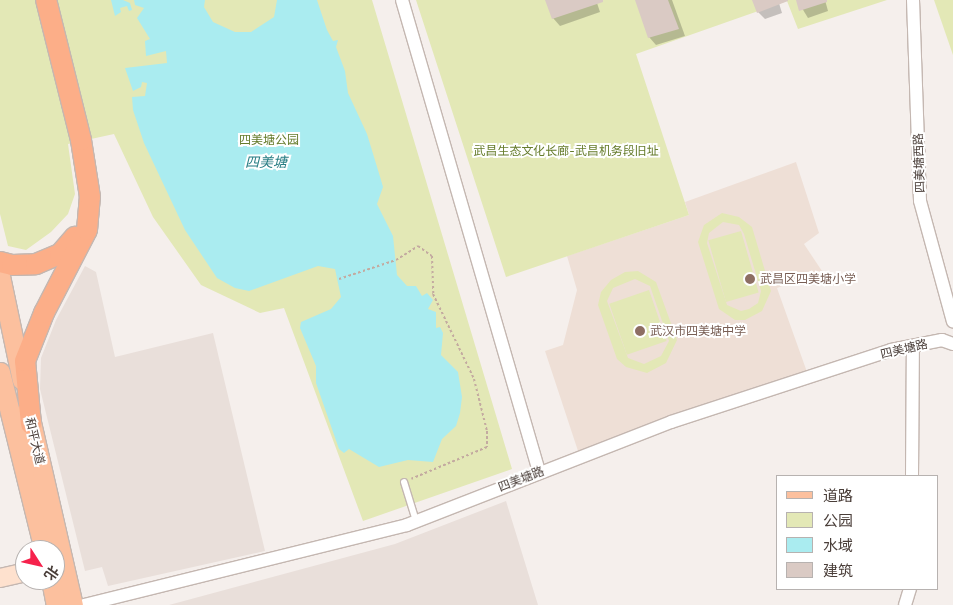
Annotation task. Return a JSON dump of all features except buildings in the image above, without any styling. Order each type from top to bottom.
[{"type":"highway","points":[[31,424],[25,361],[44,314],[87,230],[89,216],[89,178],[46,0]]},
{"type":"highway","points":[[0,262],[12,265],[36,264],[60,254],[71,244],[89,216]]},
{"type":"main road","name":"和平大道","points":[[0,276],[55,540]]},
{"type":"main road","name":"和平大道","points":[[0,372],[42,540]]},
{"type":"main road","points":[[0,578],[15,574]]},
{"type":"main road","name":"和平大道","points":[[65,579],[73,605]]},
{"type":"main road","points":[[53,590],[56,605]]},
{"type":"street","points":[[402,0],[539,472]]},
{"type":"street","name":"四美塘西路","points":[[913,0],[920,201],[953,322]]},
{"type":"street","name":"四美塘路","points":[[84,605],[416,521],[670,422],[913,346],[942,340],[953,344]]},
{"type":"street","points":[[912,475],[913,346]]},
{"type":"street","points":[[905,605],[910,590]]},
{"type":"lane","points":[[404,482],[416,521]]},
{"type":"path","points":[[339,279],[396,260],[418,246],[432,256],[433,294],[474,378],[487,431],[487,447],[404,482]]},
{"type":"shaded area","points":[[796,162],[819,233],[804,244],[822,271],[777,288],[807,372],[578,451],[545,351],[563,345],[577,290],[567,256],[689,215],[685,202]]},
{"type":"shaded area","points":[[85,266],[96,272],[115,357],[213,333],[265,551],[108,586],[102,567],[85,571],[40,389],[41,358],[56,320]]},
{"type":"shaded area","points":[[506,501],[538,605],[169,605],[395,544]]},
{"type":"green space","name":"四美塘公园","points":[[0,0],[372,0],[512,469],[363,521],[284,308],[260,313],[201,285],[153,217],[114,134],[68,144],[75,194],[68,214],[51,232],[26,250],[8,246],[0,214]]},
{"type":"green space","name":"武昌生态文化长廊-武昌机务段旧址","points":[[416,0],[887,0],[798,29],[787,1],[636,54],[689,215],[506,277]]},
{"type":"green space","points":[[934,0],[953,0],[953,55]]},
{"type":"green space","points":[[722,213],[739,217],[752,227],[771,291],[762,311],[745,320],[735,320],[719,309],[698,242],[704,225]],"holes":[[[723,222],[739,225],[744,234],[761,291],[758,303],[749,309],[741,311],[727,305],[707,243],[709,233]]]},
{"type":"green space","points":[[741,231],[759,293],[726,302],[708,240]]},
{"type":"green space","points":[[638,271],[656,282],[677,340],[666,363],[647,373],[626,367],[617,359],[598,305],[601,292],[611,280],[625,272]],"holes":[[[635,279],[650,286],[669,341],[661,356],[644,364],[628,358],[607,301],[613,288]]]},
{"type":"green space","points":[[649,290],[667,341],[627,355],[609,304]]},
{"type":"water","points":[[111,0],[123,0],[130,3],[132,10],[129,11],[127,6],[120,8],[121,12],[115,16]]},
{"type":"water","name":"四美塘","points":[[134,0],[205,0],[204,7],[213,22],[235,32],[251,32],[274,17],[277,0],[317,0],[327,30],[333,41],[338,40],[336,47],[345,71],[348,93],[367,134],[381,180],[383,187],[377,204],[393,236],[397,275],[407,286],[416,286],[422,296],[427,293],[433,300],[428,309],[436,312],[436,328],[440,327],[443,333],[441,355],[458,372],[462,397],[460,413],[456,426],[442,439],[433,462],[408,460],[379,467],[349,449],[344,453],[339,449],[316,383],[316,366],[300,328],[301,322],[331,309],[341,297],[335,269],[318,266],[249,291],[235,288],[217,278],[185,230],[144,143],[133,110],[132,97],[145,96],[147,83],[142,82],[141,87],[133,91],[125,68],[167,63],[166,51],[146,56],[145,41],[150,39],[137,18],[144,8],[135,5]]},
{"type":"place","name":"武昌区四美塘小学","points":[[750,279]]},
{"type":"place","name":"武汉市四美塘中学","points":[[640,331]]}]
